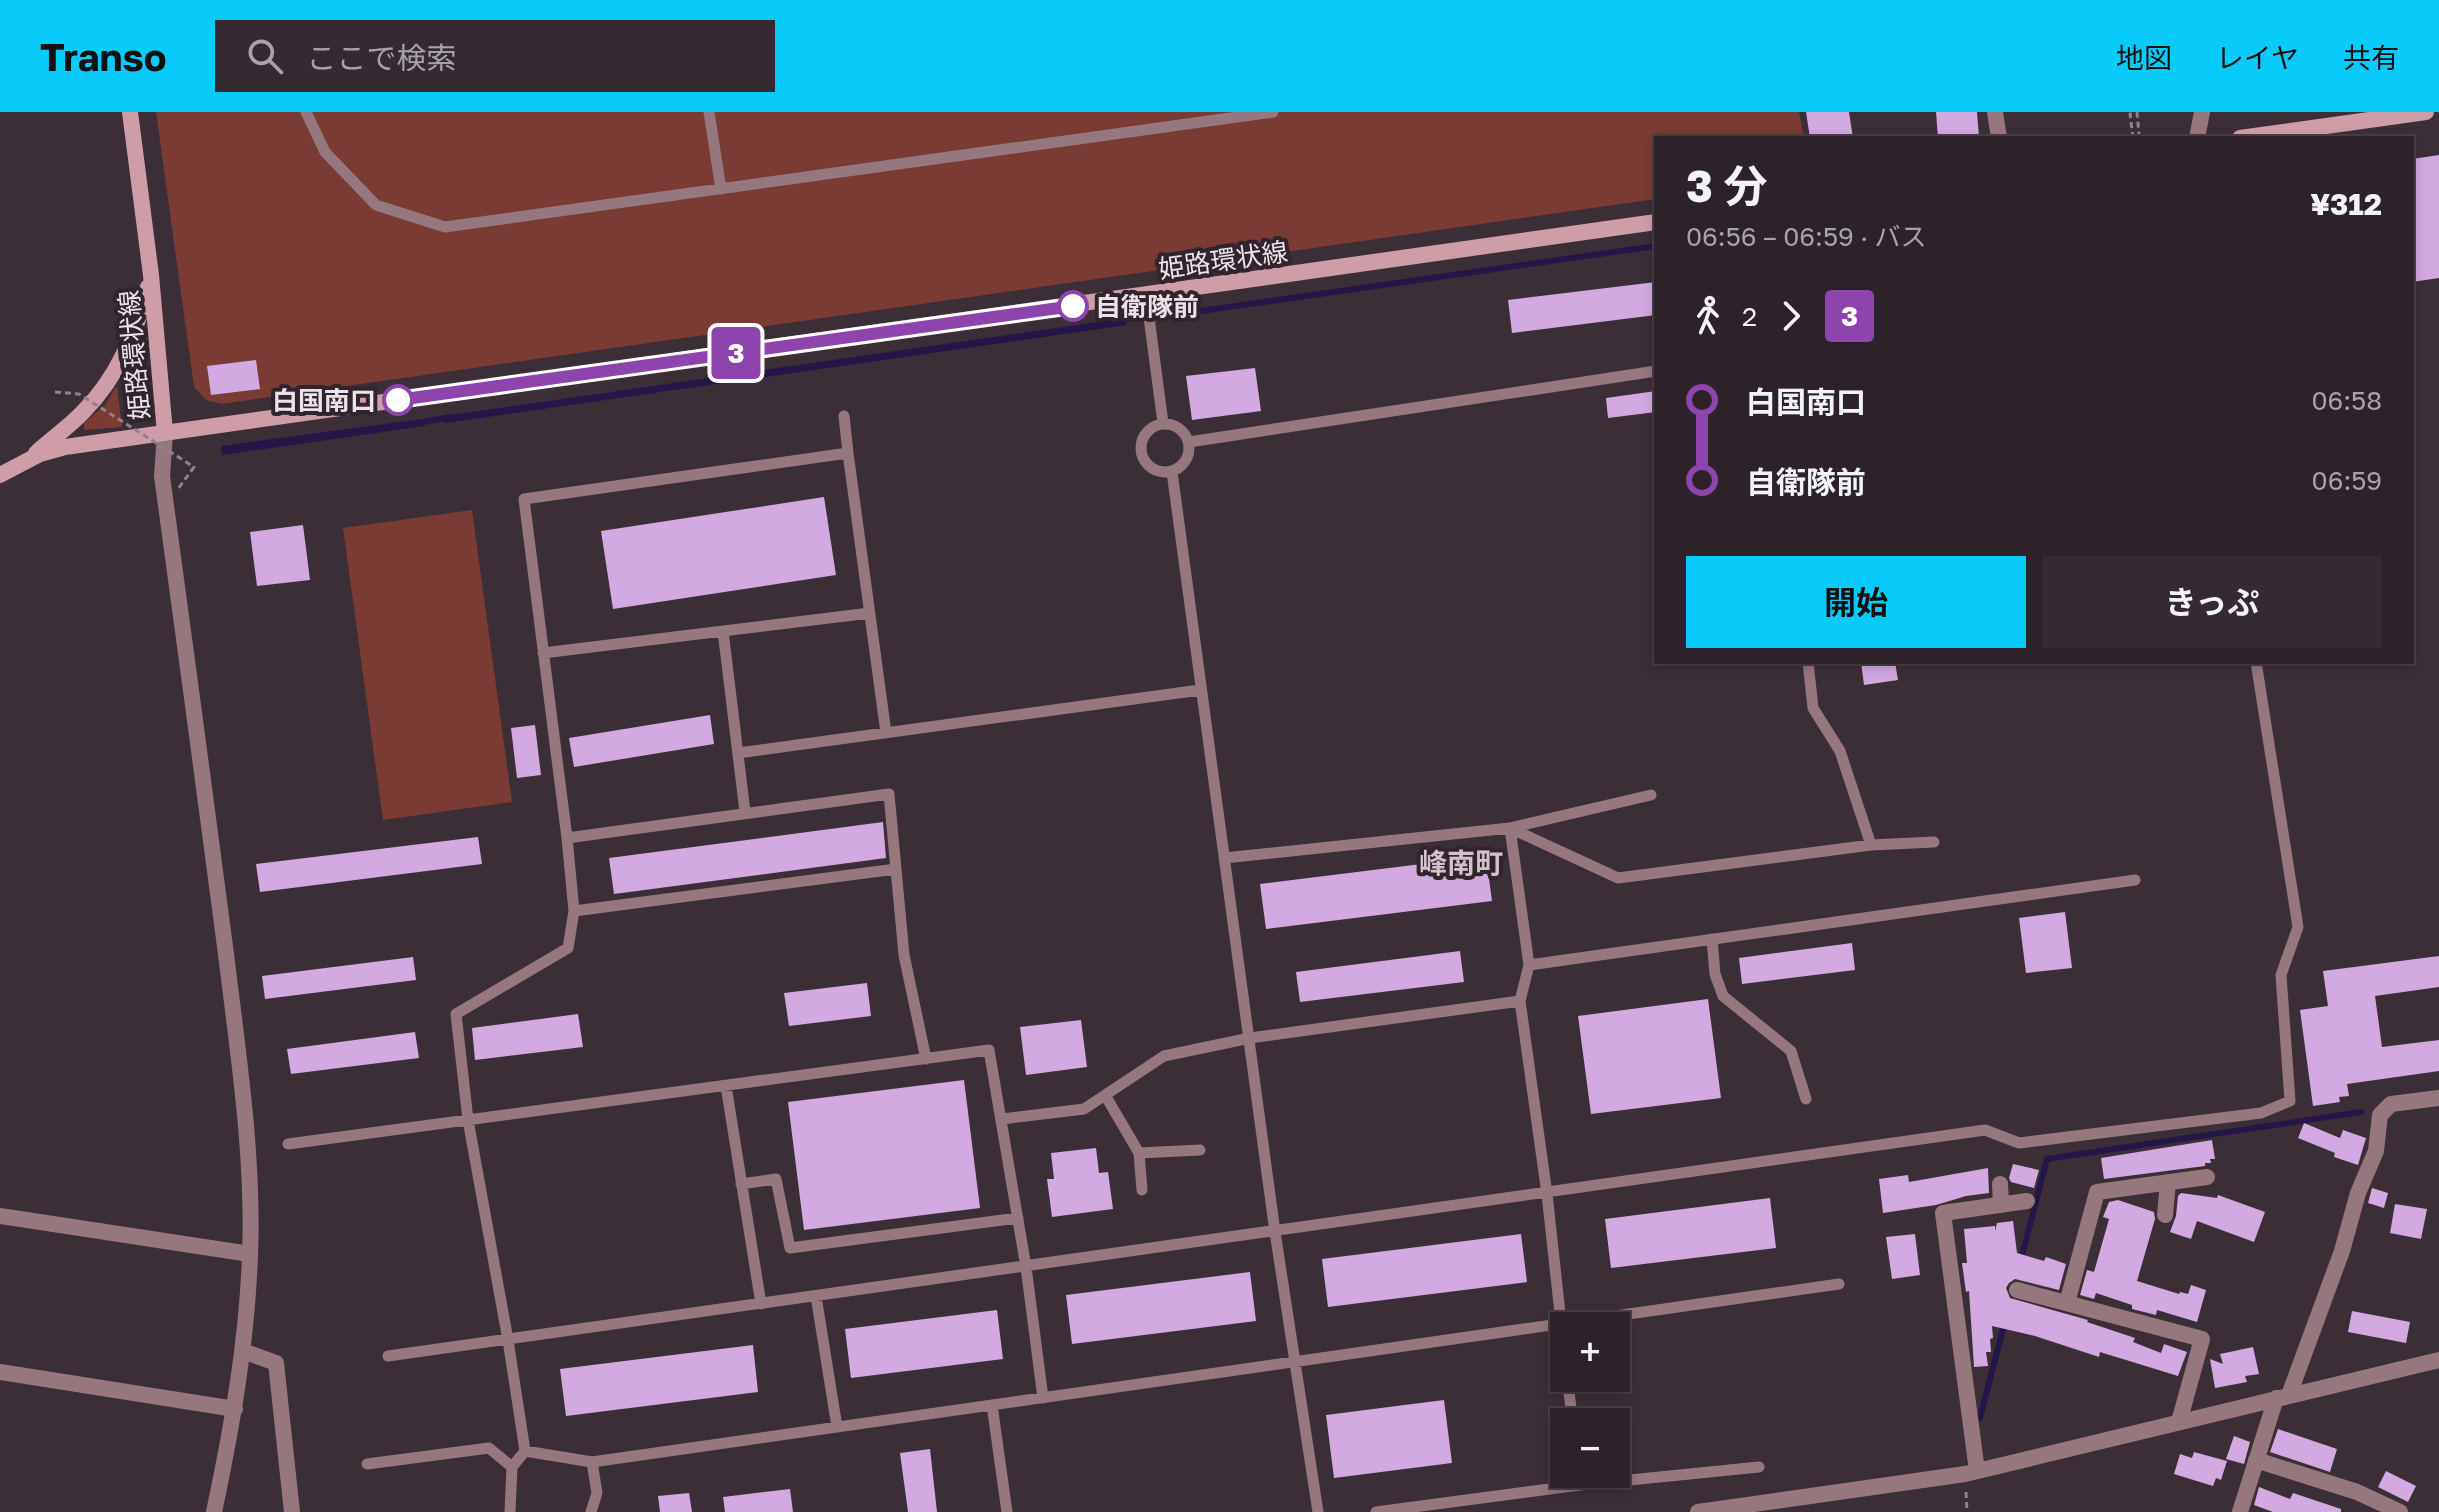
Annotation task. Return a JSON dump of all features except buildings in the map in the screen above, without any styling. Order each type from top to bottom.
[{"type":"main road","name":"姫路環状線","points":[[130,112],[151,275],[165,433],[1654,222]]},
{"type":"main road","points":[[2254,136],[2426,112]]},
{"type":"main road","points":[[29,459],[80,416],[110,381],[130,339],[151,275]]},
{"type":"main road","points":[[0,475],[29,459],[65,447],[165,433]]},
{"type":"street","points":[[1995,112],[1999,136]]},
{"type":"street","points":[[2197,136],[2202,112]]},
{"type":"street","points":[[165,433],[162,476],[243,1094],[248,1166],[250,1254],[243,1351],[235,1409],[214,1512]]},
{"type":"street","points":[[2240,1512],[2256,1460],[2342,1251],[2358,1193],[2376,1151],[2380,1115],[2391,1104],[2439,1098]]},
{"type":"street","points":[[2067,1303],[2097,1192],[2207,1177]]},
{"type":"street","points":[[2165,1215],[2168,1182]]},
{"type":"street","points":[[2000,1184],[2001,1205]]},
{"type":"street","points":[[1977,1471],[1943,1213],[2027,1201]]},
{"type":"street","points":[[0,1216],[250,1254]]},
{"type":"street","points":[[2017,1290],[2202,1339],[2179,1422]]},
{"type":"street","points":[[243,1351],[276,1363],[292,1512]]},
{"type":"street","points":[[1698,1512],[1747,1508],[1977,1471],[2439,1360]]},
{"type":"street","points":[[0,1372],[235,1409]]},
{"type":"street","points":[[2256,1460],[2357,1492],[2400,1512]]},
{"type":"lane","points":[[306,112],[325,152],[376,205],[445,227],[1273,112]]},
{"type":"lane","points":[[709,112],[721,189]]},
{"type":"lane","points":[[1146,295],[1163,423]]},
{"type":"lane","points":[[1189,442],[1654,371]]},
{"type":"lane","points":[[844,416],[886,733]]},
{"type":"lane","points":[[1163,423],[1175,425],[1184,432],[1189,442],[1189,455],[1183,465],[1172,472],[1150,468],[1140,447],[1143,435],[1163,423]]},
{"type":"lane","points":[[510,1512],[512,1467],[525,1451],[468,1120],[456,1014],[568,948],[574,911],[524,499],[848,453]]},
{"type":"lane","points":[[1172,472],[1275,1232],[1318,1512]]},
{"type":"lane","points":[[543,653],[870,613]]},
{"type":"lane","points":[[723,631],[745,812]]},
{"type":"lane","points":[[1808,664],[1813,708],[1840,751],[1871,845]]},
{"type":"lane","points":[[388,1356],[1985,1130],[2019,1143],[2261,1113],[2290,1101],[2281,975],[2298,927],[2256,664]]},
{"type":"lane","points":[[738,753],[1200,690]]},
{"type":"lane","points":[[567,838],[889,794],[904,955],[926,1059]]},
{"type":"lane","points":[[1224,858],[1510,828],[1651,795]]},
{"type":"lane","points":[[1510,828],[1618,878],[1871,845],[1934,842]]},
{"type":"lane","points":[[1510,828],[1529,965],[1520,1001],[1560,1312]]},
{"type":"lane","points":[[574,911],[896,869]]},
{"type":"lane","points":[[1529,965],[2135,880]]},
{"type":"lane","points":[[1712,939],[1715,974],[1723,996],[1791,1051],[1806,1099]]},
{"type":"lane","points":[[1002,1119],[1084,1109],[1164,1056],[1250,1038],[1520,1001]]},
{"type":"lane","points":[[288,1144],[989,1050],[1026,1267],[1043,1398]]},
{"type":"lane","points":[[726,1086],[761,1304]]},
{"type":"lane","points":[[1105,1095],[1139,1153],[1142,1190]]},
{"type":"lane","points":[[1139,1153],[1200,1150]]},
{"type":"lane","points":[[741,1184],[776,1179],[790,1248],[1018,1218]]},
{"type":"lane","points":[[1630,1314],[1839,1284]]},
{"type":"lane","points":[[816,1296],[837,1427]]},
{"type":"lane","points":[[525,1451],[592,1462],[1550,1326]]},
{"type":"lane","points":[[992,1405],[1007,1512]]},
{"type":"lane","points":[[367,1464],[489,1448],[512,1467]]},
{"type":"lane","points":[[591,1512],[597,1493],[592,1462]]},
{"type":"lane","points":[[1630,1476],[1759,1467]]},
{"type":"lane","points":[[1376,1512],[1550,1484]]},
{"type":"path","points":[[2133,136],[2130,114],[2137,113],[2139,134]]},
{"type":"path","points":[[55,392],[79,394],[194,467],[178,489]]},
{"type":"shaded area","points":[[156,112],[1799,112],[1804,136],[1654,136],[1654,199],[221,404],[206,400],[194,387]]},
{"type":"shaded area","points":[[1654,243],[1654,249],[1173,318],[1172,312]]},
{"type":"shaded area","points":[[1126,318],[1127,325],[445,423],[443,416]]},
{"type":"shaded area","points":[[117,387],[122,427],[84,430],[84,423],[105,405]]},
{"type":"shaded area","points":[[423,419],[424,426],[222,455],[221,446]]},
{"type":"shaded area","points":[[472,510],[512,802],[383,820],[343,528]]},
{"type":"waterway","points":[[418,423],[451,417]]},
{"type":"waterway","points":[[2021,1260],[2047,1159],[2361,1112]]},
{"type":"waterway","points":[[1980,1418],[2005,1321]]},
{"type":"bus line","name":"3","points":[[398,400],[1073,306]]},
{"type":"place","name":"自衛隊前","points":[[1073,306]]},
{"type":"place","name":"白国南口","points":[[398,400]]},
{"type":"district","name":"峰南町","points":[[1461,862]]}]
